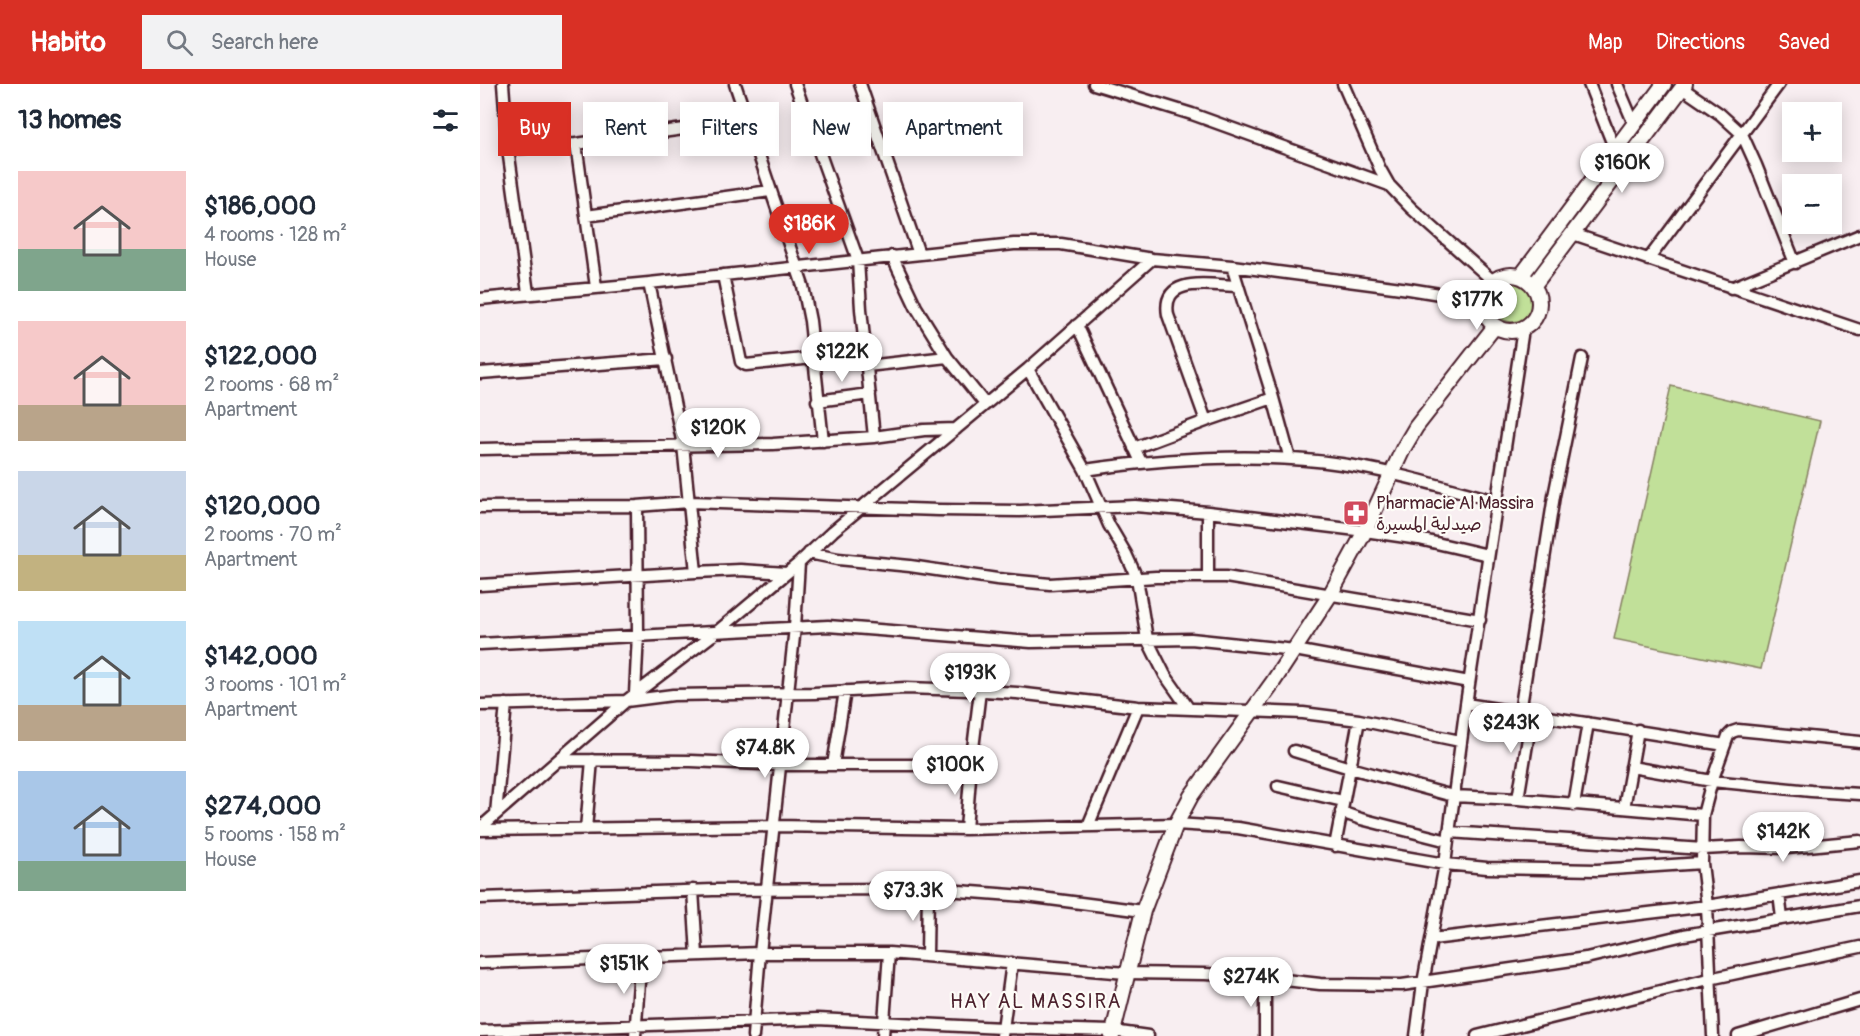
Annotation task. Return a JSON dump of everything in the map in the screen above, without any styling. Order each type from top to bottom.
[{"type":"street","points":[[503,84],[504,102]]},
{"type":"street","points":[[735,84],[742,102]]},
{"type":"street","points":[[795,84],[858,260],[874,437]]},
{"type":"street","points":[[860,84],[919,254]]},
{"type":"street","points":[[1094,84],[1124,88],[1389,185]]},
{"type":"street","points":[[1342,84],[1389,185],[1411,208],[1493,281]]},
{"type":"street","points":[[1589,84],[1615,150]]},
{"type":"street","points":[[1617,84],[1634,124]]},
{"type":"street","points":[[1521,276],[1664,84]]},
{"type":"street","points":[[1648,260],[1779,84]]},
{"type":"street","points":[[1534,285],[1684,86],[1727,119],[1742,134],[1795,263]]},
{"type":"street","points":[[571,144],[680,129]]},
{"type":"street","points":[[576,144],[596,287]]},
{"type":"street","points":[[509,156],[528,293]]},
{"type":"street","points":[[760,156],[798,267],[810,321],[823,441]]},
{"type":"street","points":[[586,216],[771,191]]},
{"type":"street","points":[[1573,234],[1860,330]]},
{"type":"street","points":[[1731,288],[1860,235]]},
{"type":"street","points":[[480,299],[1037,243],[1061,244],[1152,259],[1232,266],[1409,289],[1483,301]]},
{"type":"street","points":[[892,256],[916,307],[947,357],[985,404]]},
{"type":"street","points":[[480,829],[630,698],[719,630],[1028,369],[1152,259]]},
{"type":"street","points":[[1232,266],[1290,459]]},
{"type":"street","points":[[1511,274],[1521,276],[1534,285],[1538,292],[1539,309],[1530,324],[1523,329],[1504,331],[1495,326],[1485,313],[1483,301],[1487,287],[1502,276],[1511,274]]},
{"type":"street","points":[[723,275],[741,362],[746,365],[813,358]]},
{"type":"street","points":[[649,283],[683,445],[696,572]]},
{"type":"street","points":[[1206,420],[1168,315],[1167,299],[1173,291],[1183,285],[1238,286]]},
{"type":"street","points":[[1077,325],[1141,462]]},
{"type":"street","points":[[1112,1034],[1143,911],[1176,824],[1191,796],[1295,650],[1330,595],[1365,531],[1416,427],[1495,326]]},
{"type":"street","points":[[1416,1036],[1423,983],[1445,864],[1460,741],[1523,329]]},
{"type":"street","points":[[867,366],[947,357]]},
{"type":"street","points":[[1520,712],[1554,496],[1582,358]]},
{"type":"street","points":[[480,374],[666,359]]},
{"type":"street","points":[[1028,369],[1085,470],[1137,578],[1147,639],[1165,675],[1189,709]]},
{"type":"street","points":[[817,401],[870,394]]},
{"type":"street","points":[[1134,448],[1206,420],[1273,398]]},
{"type":"street","points":[[480,449],[773,444],[956,429]]},
{"type":"street","points":[[1085,470],[1141,462],[1214,458],[1290,459],[1342,464],[1392,474],[1497,501]]},
{"type":"street","points":[[480,507],[637,506],[689,502],[1020,511],[1136,506],[1208,512],[1365,531],[1419,539],[1488,555]]},
{"type":"street","points":[[630,698],[638,634],[637,506]]},
{"type":"street","points":[[1208,512],[1208,575]]},
{"type":"street","points":[[809,553],[838,559],[910,566],[1025,582],[1059,583],[1208,575],[1246,579],[1480,620]]},
{"type":"street","points":[[753,1036],[766,889],[795,627],[799,563]]},
{"type":"street","points":[[480,585],[741,570],[787,573]]},
{"type":"street","points":[[480,644],[638,634],[828,626],[1031,642],[1210,640],[1295,650],[1469,682]]},
{"type":"street","points":[[480,705],[905,688],[1017,693],[1138,707],[1303,713],[1359,720],[1460,741]]},
{"type":"street","points":[[833,765],[845,691]]},
{"type":"street","points":[[966,829],[980,691]]},
{"type":"street","points":[[1466,704],[1725,745]]},
{"type":"street","points":[[496,814],[506,705]]},
{"type":"street","points":[[1088,826],[1138,707]]},
{"type":"street","points":[[1518,799],[1532,714]]},
{"type":"street","points":[[1335,846],[1359,720]]},
{"type":"street","points":[[1574,805],[1588,723]]},
{"type":"street","points":[[1624,808],[1638,730]]},
{"type":"street","points":[[1713,1036],[1707,906],[1702,863],[1703,815],[1725,745],[1732,732],[1738,730],[1860,742]]},
{"type":"street","points":[[1294,751],[1453,796],[1518,799],[1703,815]]},
{"type":"street","points":[[558,760],[691,761],[780,765],[971,765]]},
{"type":"street","points":[[586,829],[592,760]]},
{"type":"street","points":[[1631,767],[1712,781],[1860,794]]},
{"type":"street","points":[[1278,786],[1342,807],[1361,819],[1448,836],[1703,849],[1741,846],[1787,848],[1860,841]]},
{"type":"street","points":[[480,829],[774,826],[966,829],[1176,824],[1238,828],[1445,864],[1487,868],[1597,870],[1702,863]]},
{"type":"street","points":[[1432,939],[1707,906],[1860,881]]},
{"type":"street","points":[[480,898],[693,890],[928,890],[1026,896],[1143,911]]},
{"type":"street","points":[[693,890],[698,955]]},
{"type":"street","points":[[927,955],[928,890]]},
{"type":"street","points":[[1779,894],[1782,918]]},
{"type":"street","points":[[480,963],[760,952],[889,953],[1126,974],[1250,976],[1320,984],[1380,986],[1423,983],[1586,958],[1708,930],[1860,906]]},
{"type":"street","points":[[1477,1036],[1709,979],[1860,947]]},
{"type":"street","points":[[883,1036],[889,953]]},
{"type":"street","points":[[636,1031],[641,956]]},
{"type":"street","points":[[1002,1032],[1012,963]]},
{"type":"street","points":[[1265,979],[1265,1036]]},
{"type":"street","points":[[1738,1036],[1860,1000]]},
{"type":"street","points":[[480,1031],[636,1031],[818,1019],[1002,1032],[1148,1036]]},
{"type":"green space","points":[[1512,282],[1526,288],[1532,302],[1526,316],[1512,322],[1498,316],[1492,302],[1498,288]]},
{"type":"green space","points":[[1671,386],[1820,421],[1761,669],[1614,639]]},
{"type":"place","name":"Pharmacie Al Massira صيدلية المسيرة","points":[[1356,513]]},
{"type":"district","name":"HAY AL MASSIRA","points":[[1036,1001]]}]
